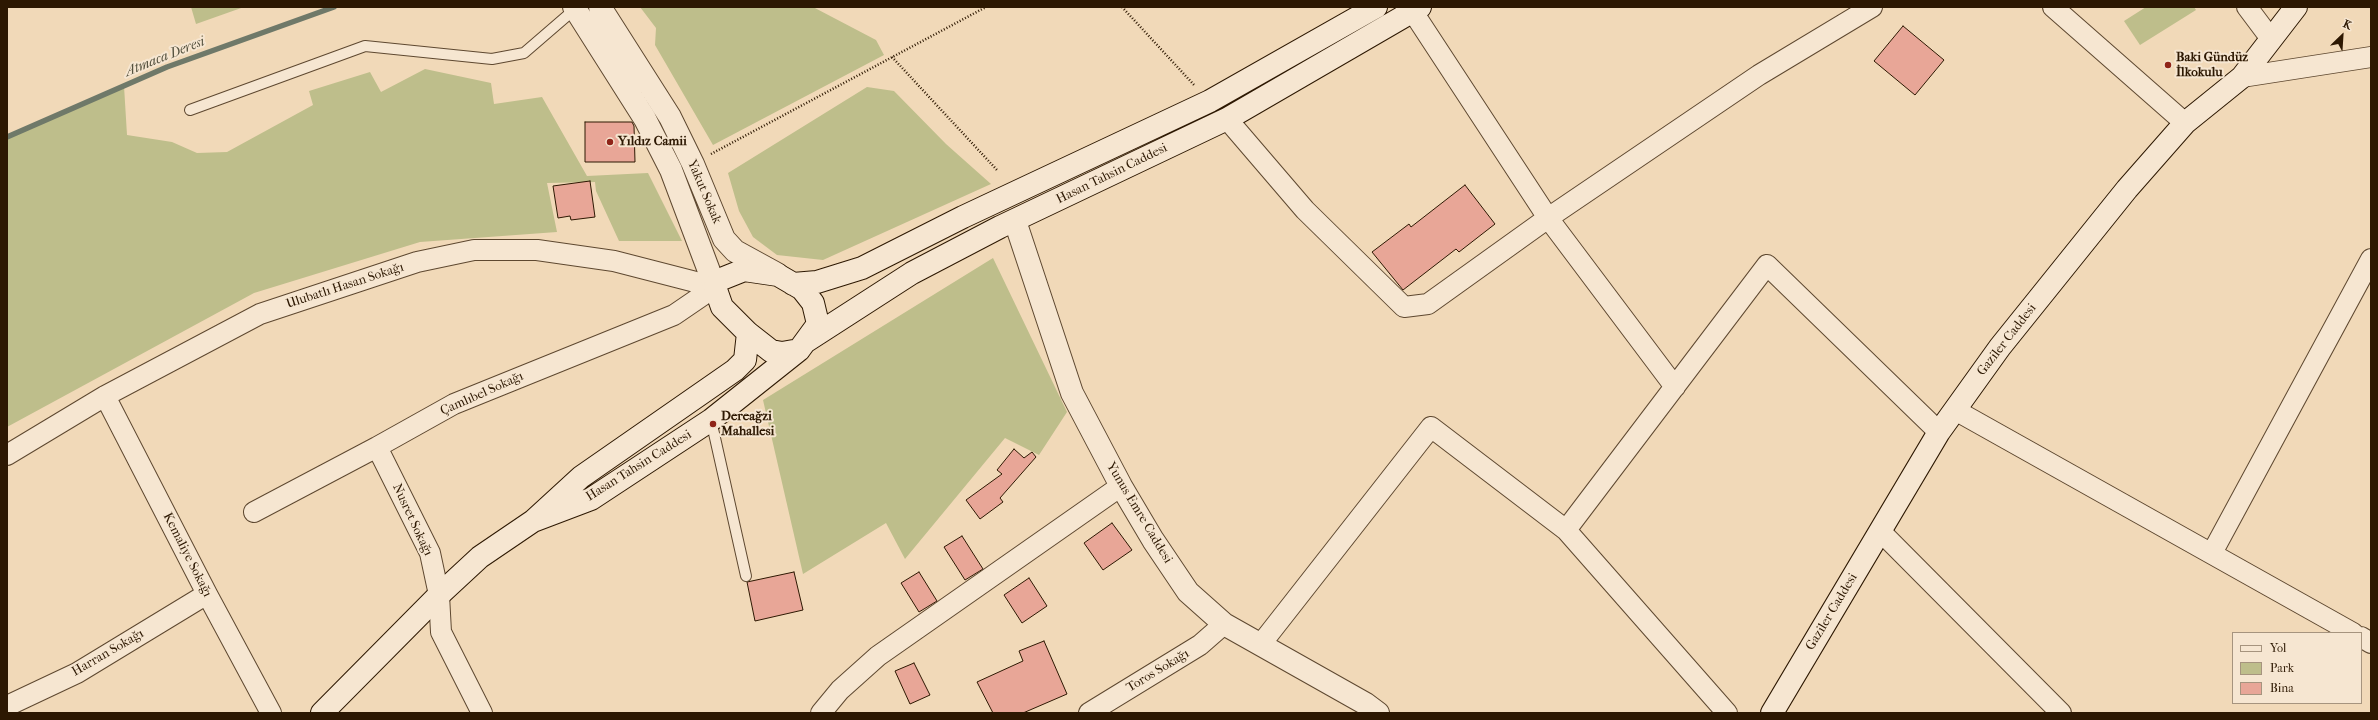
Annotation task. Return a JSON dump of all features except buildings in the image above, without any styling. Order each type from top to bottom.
[{"type":"main road","name":"Yakut Sokak","points":[[600,7],[670,117],[693,164],[724,239],[735,251],[785,279]]},
{"type":"main road","name":"Hasan Tahsin Caddesi","points":[[785,279],[817,282],[862,268],[963,217],[1210,102],[1376,7]]},
{"type":"main road","name":"Gaziler Caddesi","points":[[1772,713],[1939,432],[1955,410],[2020,323],[2127,189],[2185,123],[2242,76],[2296,7]]},
{"type":"main road","name":"Yakut Sokak","points":[[575,8],[645,119],[671,170],[715,287]]},
{"type":"main road","name":"Hasan Tahsin Caddesi","points":[[533,522],[591,499],[711,420],[802,346],[912,273],[1015,221],[1226,119],[1416,9]]},
{"type":"main road","name":"Yunus Emre Caddesi","points":[[1015,221],[1072,393],[1121,486],[1153,540],[1188,592],[1224,624],[1366,704],[1378,713]]},
{"type":"main road","points":[[744,270],[785,279],[802,290],[813,303],[818,324],[802,346],[782,353],[771,351],[748,333],[722,306],[715,287],[719,280],[744,270]]},
{"type":"main road","name":"Hasan Tahsin Caddesi","points":[[533,522],[581,477],[735,370],[745,360],[748,333]]},
{"type":"main road","points":[[322,713],[480,557],[533,522]]},
{"type":"street","points":[[1226,119],[1305,210],[1404,307],[1428,304],[1548,218],[1759,74],[1872,7]]},
{"type":"street","points":[[2053,7],[2185,123]]},
{"type":"street","points":[[2247,7],[2271,39]]},
{"type":"street","points":[[1416,9],[1548,218],[1675,387]]},
{"type":"street","points":[[2242,76],[2371,57]]},
{"type":"street","name":"Ulubatlı Hasan Sokağı","points":[[7,455],[105,396],[260,314],[417,262],[474,250],[537,250],[614,261],[715,287]]},
{"type":"street","points":[[2212,553],[2371,259]]},
{"type":"street","points":[[1566,530],[1768,265],[1939,432]]},
{"type":"street","name":"Çamlıbel Sokağı","points":[[254,512],[377,448],[454,404],[674,315],[715,287]]},
{"type":"street","name":"Kemaliye Sokağı","points":[[105,396],[207,594],[271,713]]},
{"type":"street","points":[[1955,410],[2351,632]]},
{"type":"street","points":[[1261,644],[1431,427],[1566,530],[1727,713]]},
{"type":"street","name":"Nusret Sokağı","points":[[377,448],[430,553],[440,595],[441,632],[482,713]]},
{"type":"street","points":[[821,713],[840,690],[878,656],[1121,486]]},
{"type":"street","points":[[1880,531],[2060,713]]},
{"type":"street","name":"Harran Sokağı","points":[[7,706],[77,672],[207,594]]},
{"type":"street","name":"Toros Sokağı","points":[[1089,713],[1200,645],[1224,624]]},
{"type":"street","points":[[2362,638],[2371,643]]},
{"type":"lane","points":[[190,110],[365,46],[492,59],[524,53],[575,8]]},
{"type":"lane","points":[[711,420],[746,576]]},
{"type":"path","points":[[693,164],[986,7]]},
{"type":"path","points":[[1122,7],[1210,102]]},
{"type":"path","points":[[892,57],[997,170]]},
{"type":"green space","points":[[191,7],[244,7],[196,24]]},
{"type":"green space","points":[[640,7],[813,7],[876,40],[884,55],[713,145],[655,45],[656,28]]},
{"type":"green space","points":[[2146,7],[2194,7],[2196,10],[2140,45],[2124,21]]},
{"type":"green space","points":[[425,69],[491,83],[494,104],[542,97],[587,176],[648,173],[682,241],[619,241],[596,191],[595,182],[547,183],[557,232],[420,242],[254,293],[7,427],[7,139],[47,119],[124,86],[127,135],[172,142],[197,153],[227,152],[313,105],[309,91],[370,72],[381,92]]},
{"type":"green space","points":[[867,87],[894,91],[946,144],[991,184],[823,260],[777,255],[753,237],[739,211],[728,173]]},
{"type":"green space","points":[[993,258],[1067,412],[1039,455],[1005,438],[905,559],[886,523],[803,574],[763,400]]},
{"type":"waterway","name":"Atmaca Deresi","points":[[7,137],[167,67],[334,7]]},
{"type":"place","name":"Baki Gündüz İlkokulu","points":[[2168,65]]},
{"type":"place","name":"Yıldız Camii","points":[[610,142]]},
{"type":"place","name":"Dereağzi Mahallesi","points":[[713,424]]}]
